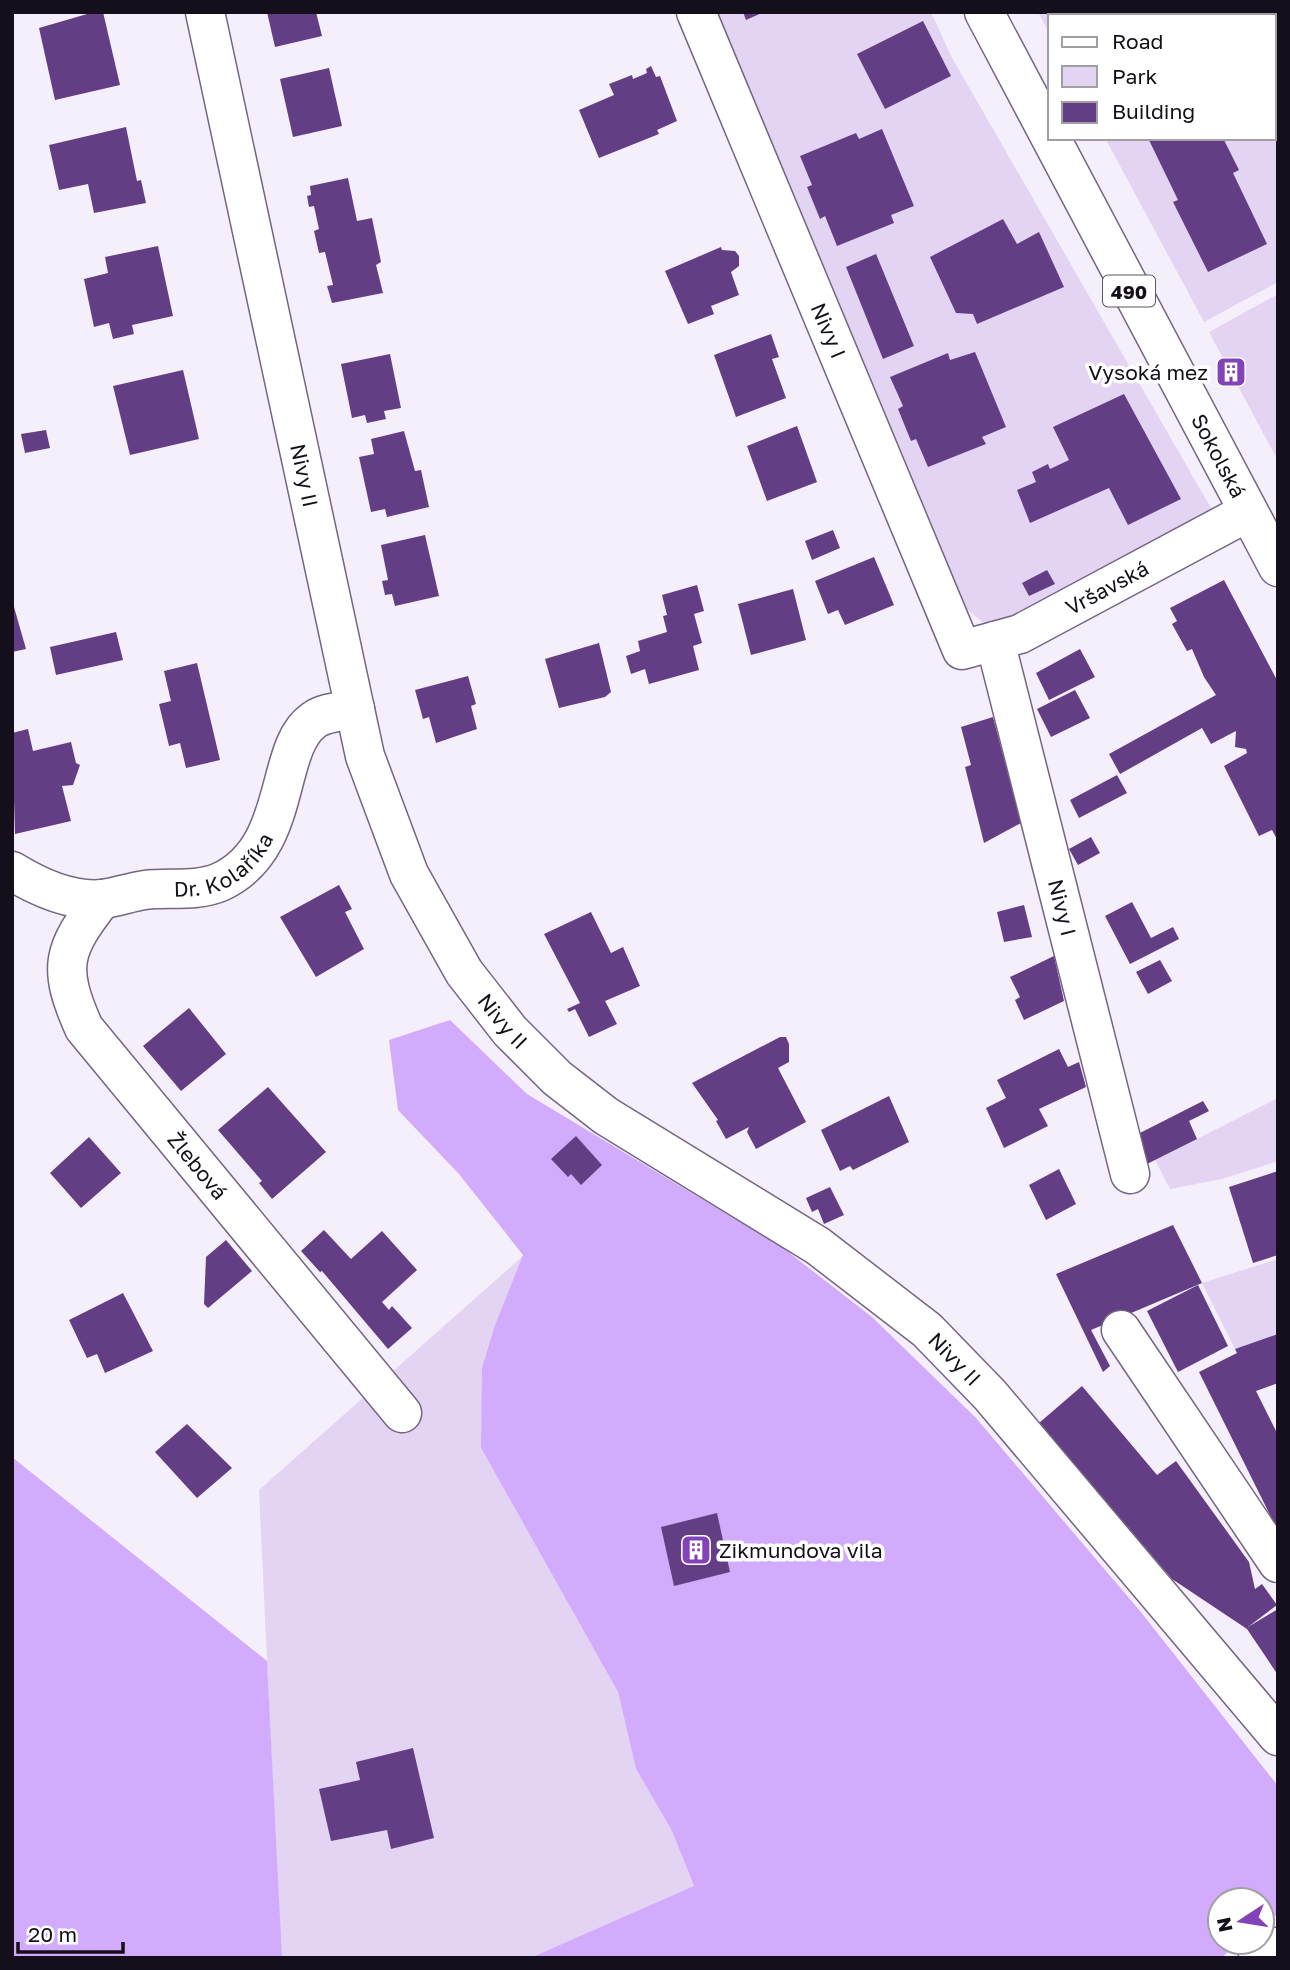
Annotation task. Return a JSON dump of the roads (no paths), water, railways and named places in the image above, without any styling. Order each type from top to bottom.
[{"type":"street","name":"Nivy II","points":[[205,12],[365,756],[409,874],[464,972],[510,1031],[557,1078],[606,1116],[818,1246],[927,1330],[990,1395],[1278,1736]]},
{"type":"street","name":"Nivy I","points":[[696,12],[978,645],[1130,1174]]},
{"type":"street","name":"Sokolská","points":[[984,12],[1048,133]]},
{"type":"street","name":"Sokolská","points":[[1052,140],[1278,567]]},
{"type":"street","name":"Vršavská","points":[[978,645],[1020,634],[1248,512]]},
{"type":"street","name":"Dr. Kolaříka","points":[[12,871],[44,888],[75,897],[102,899],[144,890],[210,885],[231,875],[258,848],[270,829],[280,805],[294,751],[305,728],[322,716],[355,709]]},
{"type":"street","name":"Žlebová","points":[[102,899],[75,934],[69,953],[67,977],[84,1027],[402,1413]]},
{"type":"street","points":[[1121,1330],[1278,1563]]},
{"type":"street","points":[[1258,1958],[1278,1947]]},
{"type":"place","name":"Vysoká mez","points":[[1231,372]]},
{"type":"place","name":"Zikmundova vila","points":[[696,1550]]}]
